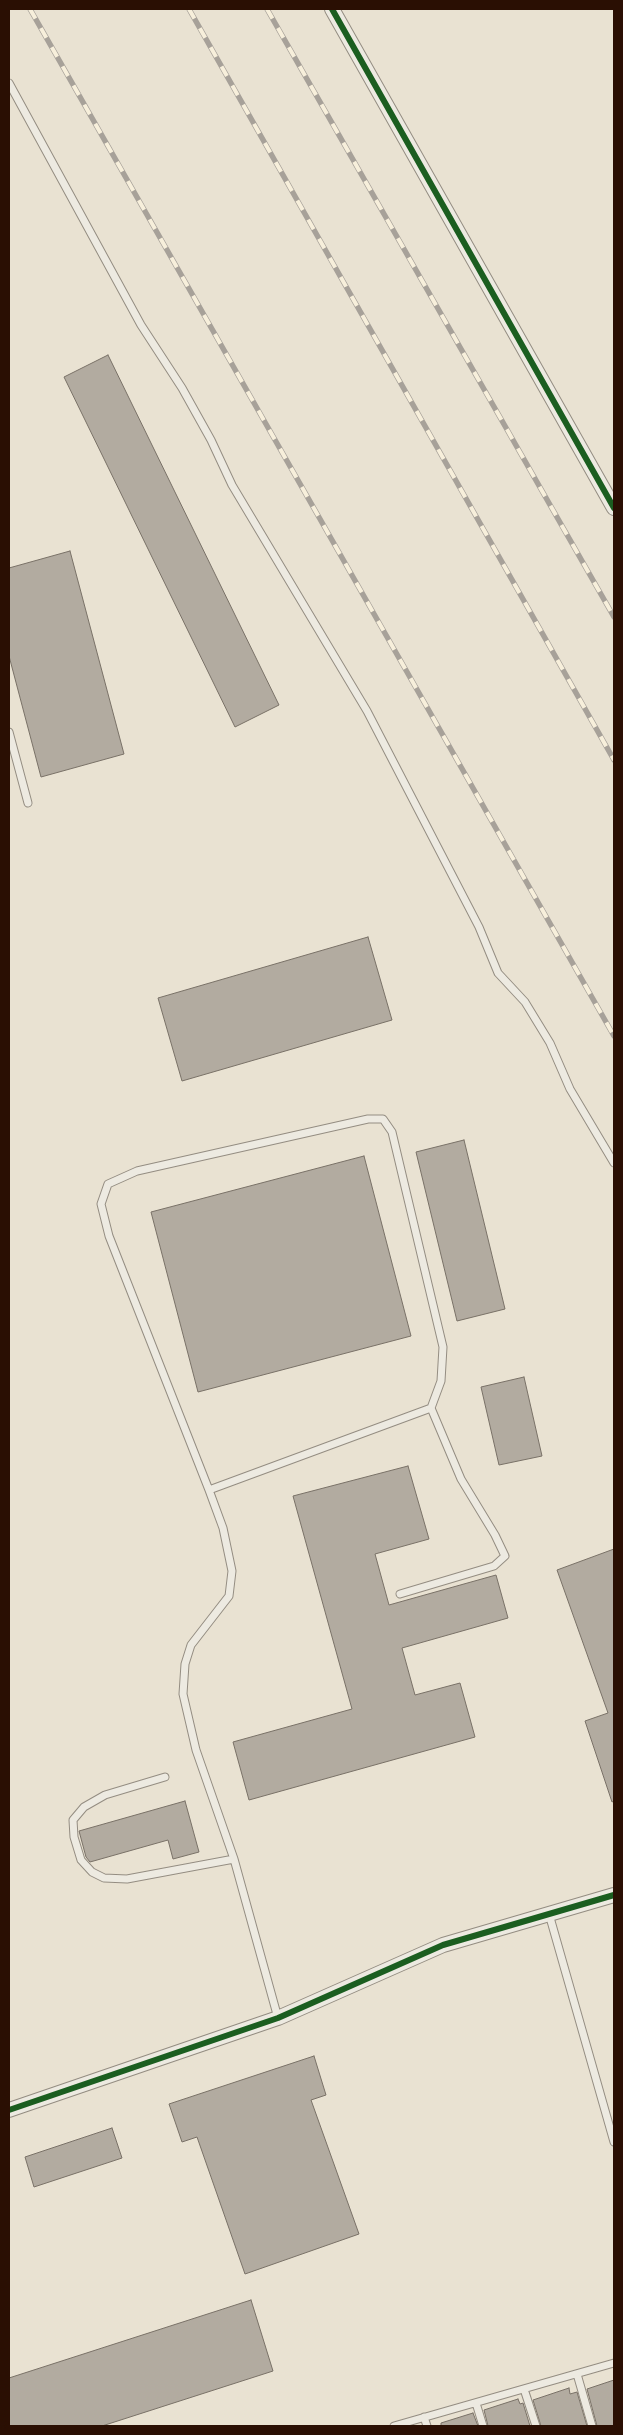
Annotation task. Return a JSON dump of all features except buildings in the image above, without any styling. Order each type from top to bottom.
[{"type":"street","points":[[332,9],[614,508]]},
{"type":"street","points":[[9,2110],[278,2018],[443,1945],[614,1895]]},
{"type":"lane","points":[[9,83],[141,325],[182,388],[211,440],[232,485],[367,711],[479,927],[498,973],[525,1002],[550,1043],[570,1089],[614,1163]]},
{"type":"lane","points":[[9,732],[28,802]]},
{"type":"lane","points":[[278,2018],[234,1859],[196,1750],[183,1694],[186,1664],[191,1645],[229,1596],[232,1571],[222,1528],[209,1490],[109,1236],[101,1204],[108,1184],[138,1171],[368,1119],[383,1119],[392,1132],[443,1347],[441,1381],[431,1408],[461,1479],[495,1535],[505,1556],[494,1566],[400,1594]]},
{"type":"lane","points":[[209,1490],[431,1408]]},
{"type":"lane","points":[[165,1778],[105,1795],[84,1807],[73,1820],[74,1837],[81,1860],[92,1872],[104,1878],[128,1879],[234,1859]]},
{"type":"lane","points":[[549,1914],[614,2142]]},
{"type":"lane","points":[[394,2426],[614,2363]]},
{"type":"lane","points":[[576,2374],[592,2426]]},
{"type":"lane","points":[[524,2389],[536,2426]]},
{"type":"lane","points":[[476,2403],[482,2426]]},
{"type":"lane","points":[[424,2418],[427,2426]]},
{"type":"railway","points":[[30,9],[614,1036]]},
{"type":"railway","points":[[189,9],[614,760]]},
{"type":"railway","points":[[267,9],[614,617]]},
{"type":"cycle path","points":[[332,9],[614,508]]},
{"type":"cycle path","points":[[9,2110],[278,2018],[443,1945],[614,1895]]}]
